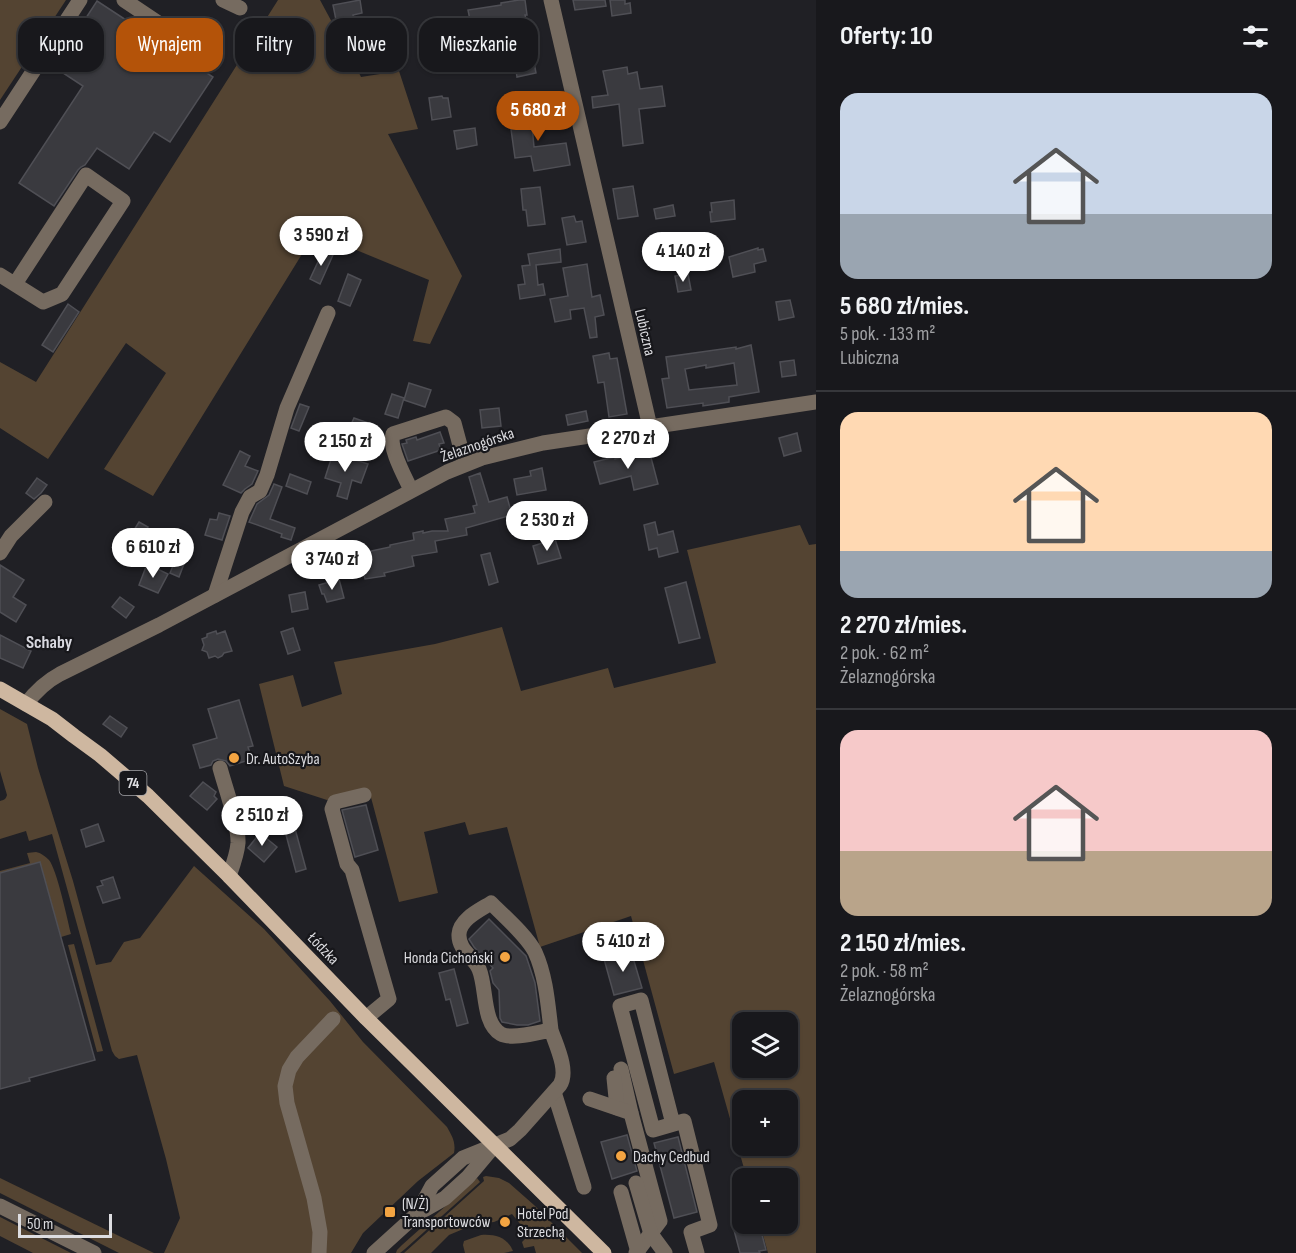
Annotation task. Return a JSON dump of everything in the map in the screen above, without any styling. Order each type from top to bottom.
[{"type":"main road","name":"Łódzka","points":[[0,689],[74,735],[117,769],[169,816],[366,1018],[604,1253]]},
{"type":"street","points":[[0,122],[80,0]]},
{"type":"street","points":[[124,0],[151,18]]},
{"type":"street","points":[[223,0],[240,8]]},
{"type":"street","name":"Lubiczna","points":[[551,0],[650,427]]},
{"type":"street","points":[[0,275],[43,303],[62,294],[123,201],[86,175],[15,284]]},
{"type":"street","points":[[215,595],[242,512],[250,497],[260,491],[267,476],[287,408],[328,313]]},
{"type":"street","name":"Żelaznogórska","points":[[26,704],[48,681],[411,490],[465,464],[532,445],[816,402]]},
{"type":"street","points":[[411,490],[393,448],[391,440],[393,434],[446,417],[454,423],[465,464]]},
{"type":"street","points":[[0,553],[11,536],[45,502]]},
{"type":"street","points":[[220,768],[238,841],[235,861],[229,876]]},
{"type":"street","points":[[364,795],[335,802],[332,809],[389,999],[366,1018]]},
{"type":"street","points":[[374,1253],[417,1214],[445,1198],[475,1171],[495,1144],[510,1139],[520,1130],[563,1081],[564,1071],[551,1030],[545,986],[535,952],[491,903],[462,924],[458,935],[464,952],[479,969],[490,1020],[498,1032],[507,1037],[551,1030]]},
{"type":"street","points":[[673,1124],[641,1000],[620,1006],[653,1130],[684,1121],[710,1225],[691,1232],[697,1253]]},
{"type":"street","points":[[319,1253],[320,1232],[314,1198],[287,1103],[285,1086],[289,1070],[297,1057],[333,1019]]},
{"type":"street","points":[[617,1074],[624,1110],[660,1221],[637,1252]]},
{"type":"street","points":[[554,1092],[584,1187]]},
{"type":"street","points":[[590,1099],[624,1110]]},
{"type":"street","points":[[636,1183],[651,1234],[665,1253]]},
{"type":"street","points":[[621,1192],[637,1252]]},
{"type":"street","points":[[0,1206],[94,1253]]},
{"type":"shaded area","points":[[0,0],[66,0],[54,18],[18,18],[18,72],[0,100]]},
{"type":"shaded area","points":[[278,0],[320,0],[330,18],[326,18],[326,72],[358,72],[361,77],[399,72],[418,129],[388,134],[462,276],[430,344],[413,341],[429,280],[315,233],[153,496],[104,469],[166,373],[126,343],[48,459],[0,428],[0,362],[36,382],[235,68],[235,72],[314,72],[314,18],[267,18]]},
{"type":"shaded area","points":[[800,525],[809,545],[816,544],[816,1253],[768,1253],[763,1234],[798,1234],[798,1168],[744,1168],[741,1156],[798,1156],[798,1090],[732,1090],[732,1126],[714,1062],[674,1074],[631,916],[540,947],[507,827],[469,835],[465,822],[424,832],[438,893],[399,902],[369,790],[327,800],[284,786],[259,684],[293,675],[302,707],[342,694],[334,662],[435,644],[502,627],[521,691],[608,668],[614,688],[716,663],[687,550]]},
{"type":"shaded area","points":[[0,709],[27,724],[96,965],[111,962],[124,942],[140,938],[194,866],[264,929],[330,1001],[363,1042],[447,1127],[454,1142],[454,1153],[418,1181],[363,1233],[351,1253],[164,1253],[180,1218],[166,1159],[137,1055],[119,1059],[112,1051],[52,834],[29,841],[26,831],[0,839],[0,801],[7,795],[0,771]]},
{"type":"shaded area","points":[[36,852],[46,857],[52,865],[71,934],[61,937],[40,862],[0,873],[0,871],[30,863],[27,853]]},
{"type":"shaded area","points":[[74,944],[103,1051],[97,1052],[68,945]]},
{"type":"shaded area","points":[[483,1177],[499,1178],[509,1183],[582,1253],[536,1253],[534,1246],[524,1248],[522,1242],[529,1235],[512,1214],[494,1222],[475,1224],[449,1235],[431,1253],[404,1253],[484,1181]]},
{"type":"shaded area","points":[[0,1178],[154,1253],[119,1253],[0,1193]]},
{"type":"shaded area","points":[[477,1178],[480,1182],[405,1249],[396,1253],[402,1245]]},
{"type":"shaded area","points":[[0,1217],[71,1253],[33,1253],[0,1236]]},
{"type":"shaded area","points":[[481,1235],[500,1237],[513,1251],[465,1253],[464,1241]]},
{"type":"building","points":[[360,0],[362,13],[353,15],[354,18],[336,18],[333,5]]},
{"type":"building","points":[[525,0],[526,18],[470,18],[468,10],[501,5],[501,3]]},
{"type":"building","points":[[573,0],[605,0],[606,6],[575,10]]},
{"type":"building","points":[[610,0],[625,0],[625,4],[630,3],[631,13],[612,16]]},
{"type":"building","points":[[97,1],[123,18],[116,18],[116,72],[205,72],[213,77],[170,142],[154,132],[129,169],[97,148],[85,165],[78,170],[54,206],[19,183],[83,86],[62,72],[104,72],[104,18],[86,18]]},
{"type":"building","points":[[627,67],[628,74],[637,72],[640,89],[662,86],[665,106],[639,109],[643,143],[623,146],[619,104],[593,108],[592,97],[608,95],[603,71]]},
{"type":"building","points":[[516,72],[536,72],[536,73],[517,77]]},
{"type":"building","points":[[442,96],[448,98],[451,117],[432,120],[429,98]]},
{"type":"building","points":[[555,109],[557,121],[532,125],[534,147],[566,143],[570,165],[534,171],[531,156],[515,158],[510,122],[519,121],[518,115]]},
{"type":"building","points":[[475,128],[477,145],[457,149],[454,131]]},
{"type":"building","points":[[633,186],[638,216],[618,219],[613,189]]},
{"type":"building","points":[[540,187],[545,224],[528,226],[526,210],[523,210],[521,189]]},
{"type":"building","points":[[734,200],[735,219],[711,222],[711,203]]},
{"type":"building","points":[[673,205],[675,216],[656,219],[654,209]]},
{"type":"building","points":[[574,216],[576,222],[582,221],[586,242],[567,245],[562,218]]},
{"type":"building","points":[[758,248],[758,250],[763,249],[766,261],[754,264],[755,272],[733,277],[729,257]]},
{"type":"building","points":[[560,249],[561,262],[536,265],[538,285],[543,284],[545,295],[520,299],[518,285],[525,284],[522,266],[530,265],[528,254]]},
{"type":"building","points":[[323,251],[333,255],[320,284],[310,279]]},
{"type":"building","points":[[587,264],[592,297],[600,295],[604,315],[595,317],[597,337],[590,338],[584,308],[570,310],[571,319],[555,322],[550,299],[568,296],[563,268]]},
{"type":"building","points":[[348,274],[361,280],[350,306],[338,301]]},
{"type":"building","points":[[688,274],[691,290],[678,292],[675,276]]},
{"type":"building","points":[[790,300],[794,317],[779,320],[776,302]]},
{"type":"building","points":[[68,304],[79,312],[53,352],[42,345]]},
{"type":"building","points":[[751,345],[759,392],[729,397],[729,402],[667,408],[662,379],[669,378],[666,357],[736,347],[736,349]],"holes":[[[734,363],[737,385],[689,390],[685,369]]]},
{"type":"building","points":[[609,353],[610,359],[617,358],[627,414],[609,417],[604,382],[598,383],[593,356]]},
{"type":"building","points":[[794,360],[796,375],[782,377],[780,362]]},
{"type":"building","points":[[409,383],[431,390],[425,407],[404,400]]},
{"type":"building","points":[[392,394],[404,398],[398,418],[385,414]]},
{"type":"building","points":[[300,404],[309,407],[299,431],[291,428]]},
{"type":"building","points":[[499,408],[501,426],[482,428],[480,410]]},
{"type":"building","points":[[586,411],[588,421],[568,425],[566,415]]},
{"type":"building","points":[[354,418],[371,424],[366,435],[349,429]]},
{"type":"building","points":[[440,432],[444,443],[439,444],[441,450],[408,461],[402,444],[407,443],[406,440],[416,437],[417,440]]},
{"type":"building","points":[[797,433],[801,451],[784,456],[779,438]]},
{"type":"building","points":[[649,450],[658,484],[634,490],[631,476],[600,484],[594,462]]},
{"type":"building","points":[[240,451],[250,456],[245,466],[258,471],[252,484],[241,493],[223,485]]},
{"type":"building","points":[[333,453],[368,464],[361,483],[352,480],[347,499],[337,496],[341,483],[325,478]]},
{"type":"building","points":[[542,468],[546,490],[517,495],[514,479],[531,476],[530,471]]},
{"type":"building","points":[[480,473],[489,502],[507,497],[512,515],[466,528],[467,535],[435,541],[437,552],[412,556],[414,566],[384,573],[385,576],[365,579],[361,561],[367,552],[414,540],[413,533],[448,531],[445,519],[475,513],[473,506],[477,505],[469,477]]},
{"type":"building","points":[[290,474],[311,482],[307,494],[286,486]]},
{"type":"building","points":[[37,478],[47,485],[34,499],[26,493]]},
{"type":"building","points":[[274,484],[282,487],[270,519],[295,528],[291,540],[281,537],[282,534],[249,522],[257,504],[269,495]]},
{"type":"building","points":[[219,513],[230,516],[222,540],[205,535],[210,519],[217,520]]},
{"type":"building","points":[[139,522],[148,527],[138,544],[129,538]]},
{"type":"building","points":[[655,522],[658,535],[673,531],[678,552],[659,557],[657,548],[649,550],[644,525]]},
{"type":"building","points":[[555,539],[561,558],[538,564],[533,546]]},
{"type":"building","points":[[182,544],[190,548],[179,577],[170,573]]},
{"type":"building","points":[[490,553],[498,582],[489,585],[481,555]]},
{"type":"building","points":[[147,564],[168,574],[158,593],[139,585]]},
{"type":"building","points":[[0,565],[24,580],[13,597],[26,605],[16,622],[0,612]]},
{"type":"building","points":[[339,579],[344,598],[327,602],[319,585]]},
{"type":"building","points":[[686,582],[700,638],[679,643],[665,588]]},
{"type":"building","points":[[305,592],[308,609],[292,612],[289,595]]},
{"type":"building","points":[[120,597],[134,607],[126,618],[112,607]]},
{"type":"building","points":[[293,628],[300,650],[288,654],[281,632]]},
{"type":"building","points":[[216,631],[217,634],[225,631],[232,651],[218,658],[215,656],[209,658],[207,652],[202,650],[204,645],[202,639],[207,637],[207,634]]},
{"type":"building","points":[[0,635],[31,651],[23,668],[0,658]]},
{"type":"building","points":[[239,700],[253,746],[248,747],[252,759],[230,766],[226,761],[218,759],[211,765],[200,768],[193,745],[217,738],[208,709]]},
{"type":"building","points":[[110,716],[127,728],[121,737],[103,724]]},
{"type":"building","points":[[203,782],[216,792],[214,796],[217,799],[207,810],[190,796]]},
{"type":"building","points":[[288,803],[306,869],[296,872],[278,805]]},
{"type":"building","points":[[366,805],[378,850],[355,857],[342,810]]},
{"type":"building","points":[[98,824],[104,841],[86,847],[81,830]]},
{"type":"building","points":[[260,833],[277,847],[264,862],[248,848]]},
{"type":"building","points":[[40,862],[95,1060],[29,1078],[30,1081],[0,1089],[0,873]]},
{"type":"building","points":[[113,877],[120,898],[103,903],[97,887],[103,885],[101,881]]},
{"type":"building","name":"Honda Cichoński","points":[[489,919],[526,956],[535,983],[540,1021],[528,1025],[517,1025],[502,1022],[500,1018],[499,990],[493,983],[490,971],[493,968],[469,939]]},
{"type":"building","points":[[631,951],[642,988],[614,995],[604,959]]},
{"type":"building","points":[[454,969],[468,1023],[457,1026],[450,999],[446,1000],[439,973]]},
{"type":"building","name":"Dachy Cedbud","points":[[627,1135],[637,1171],[612,1179],[601,1142]]},
{"type":"building","points":[[678,1137],[697,1212],[674,1218],[654,1143]]},
{"type":"building","points":[[735,1234],[762,1234],[766,1250],[759,1251],[760,1253],[740,1253]]},
{"type":"place","name":"Dr. AutoSzyba","points":[[234,758]]},
{"type":"place","name":"Honda Cichoński","points":[[505,957]]},
{"type":"place","name":"Dachy Cedbud","points":[[621,1156]]},
{"type":"place","name":"(N/Ż) Transportowców","points":[[390,1212]]},
{"type":"place","name":"Hotel Pod Strzechą","points":[[505,1222]]},
{"type":"district","name":"Schaby","points":[[49,642]]}]
